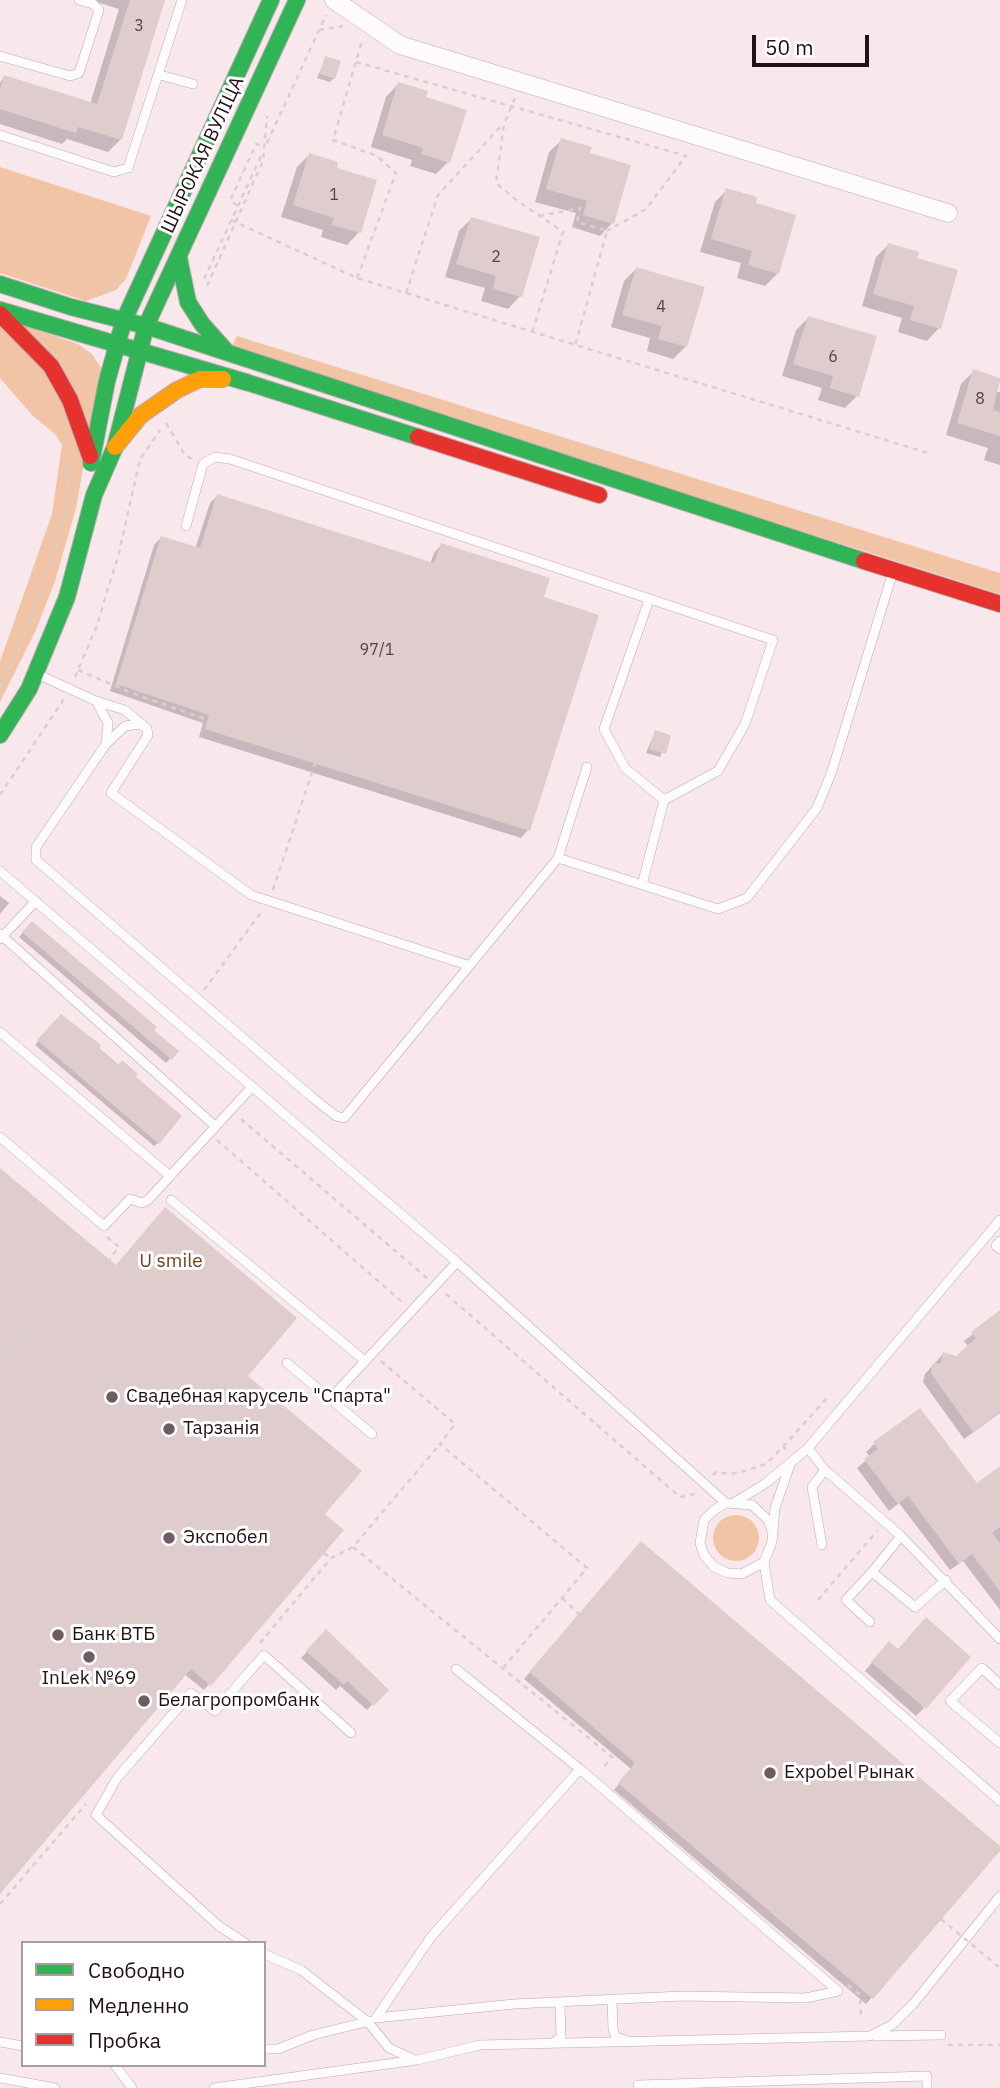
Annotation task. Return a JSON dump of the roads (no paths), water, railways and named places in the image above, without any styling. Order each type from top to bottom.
[{"type":"main road","name":"ШЫРОКАЯ ВУЛІЦА","points":[[90,456],[124,320],[271,0]]},
{"type":"main road","name":"ШЫРОКАЯ ВУЛІЦА","points":[[115,447],[137,352],[146,326],[297,0]]},
{"type":"main road","points":[[179,258],[180,279],[188,302],[201,324],[229,354]]},
{"type":"main road","points":[[0,284],[146,326],[1000,604]]},
{"type":"main road","points":[[0,312],[248,383],[614,500]]},
{"type":"main road","points":[[0,312],[51,366],[69,400],[90,456],[94,495]]},
{"type":"main road","points":[[0,735],[36,673],[67,597],[94,495],[115,447],[141,415],[177,390],[200,379],[248,383]]},
{"type":"street","points":[[332,5],[368,22],[400,45],[948,213]]},
{"type":"lane","points":[[0,56],[70,76],[79,74],[99,10],[93,4],[79,0]]},
{"type":"lane","points":[[0,135],[114,172],[122,172],[131,162],[182,0]]},
{"type":"lane","points":[[160,75],[193,84]]},
{"type":"lane","points":[[186,526],[204,464],[215,457],[230,459],[773,640],[745,724],[718,771],[664,800],[642,885]]},
{"type":"lane","points":[[558,858],[718,909],[747,898],[817,808],[832,771],[894,571]]},
{"type":"lane","points":[[649,600],[604,729],[625,768],[664,800]]},
{"type":"lane","points":[[36,673],[96,701],[125,710],[142,724],[148,735],[111,793],[251,895],[467,965]]},
{"type":"lane","points":[[96,701],[108,723],[106,744]]},
{"type":"lane","points":[[142,724],[125,726],[106,744],[36,847],[36,860],[313,1098],[336,1116],[344,1118],[467,965],[558,858],[587,767]]},
{"type":"lane","points":[[0,871],[457,1262],[705,1484],[731,1502],[752,1505],[761,1512],[772,1531]]},
{"type":"lane","points":[[36,901],[1,936],[212,1130]]},
{"type":"lane","points":[[0,1032],[170,1176]]},
{"type":"lane","points":[[0,1137],[104,1226],[130,1199],[142,1203],[148,1200],[251,1088]]},
{"type":"lane","points":[[171,1200],[365,1361]]},
{"type":"lane","points":[[793,1461],[775,1508],[770,1552],[764,1562],[742,1574],[728,1573],[714,1567],[704,1555],[700,1543],[704,1520],[714,1510],[766,1483],[808,1448],[1000,1220]]},
{"type":"lane","points":[[1000,1241],[996,1246],[1000,1249]]},
{"type":"lane","points":[[331,1398],[457,1262]]},
{"type":"lane","points":[[286,1363],[372,1434]]},
{"type":"lane","points":[[808,1448],[825,1470],[901,1536],[946,1580],[1000,1639]]},
{"type":"lane","points":[[822,1545],[812,1487],[825,1470]]},
{"type":"lane","points":[[870,1622],[846,1601],[901,1536]]},
{"type":"lane","points":[[764,1562],[770,1600],[1000,1801]]},
{"type":"lane","points":[[872,1572],[915,1607],[946,1580]]},
{"type":"lane","points":[[242,1941],[219,1926],[96,1815],[117,1778],[191,1693],[215,1712],[264,1655],[351,1733]]},
{"type":"lane","points":[[1000,1685],[982,1668],[950,1701],[1000,1743]]},
{"type":"lane","points":[[266,2049],[278,2049],[313,2035],[372,2020],[561,2002],[682,1996],[806,1998],[838,1991],[580,1769],[456,1669]]},
{"type":"lane","points":[[372,2020],[431,1937],[580,1769]]},
{"type":"lane","points":[[870,2036],[892,2025],[914,2003],[1000,1896]]},
{"type":"lane","points":[[266,1955],[301,1970],[372,2020],[389,2048],[417,2060]]},
{"type":"lane","points":[[611,1999],[613,2030],[616,2037],[627,2041]]},
{"type":"lane","points":[[553,2043],[561,2038],[561,2002]]},
{"type":"lane","points":[[214,2088],[417,2060],[480,2045],[870,2036],[943,2040]]},
{"type":"lane","points":[[0,2042],[21,2046]]},
{"type":"lane","points":[[116,2067],[132,2088]]},
{"type":"lane","points":[[638,2088],[638,2085],[927,2076],[928,2088]]},
{"type":"lane","points":[[0,2078],[55,2088]]},
{"type":"place","name":"Свадебная карусель \"Спарта\"","points":[[112,1397]]},
{"type":"place","name":"Тарзанія","points":[[169,1429]]},
{"type":"place","name":"Экспобел","points":[[169,1538]]},
{"type":"place","name":"Банк ВТБ","points":[[58,1635]]},
{"type":"place","name":"InLek №69","points":[[89,1657]]},
{"type":"place","name":"Белагропромбанк","points":[[144,1701]]},
{"type":"place","name":"Expobel Рынак","points":[[770,1773]]},
{"type":"park label","name":"U smile","points":[[171,1262]]}]
